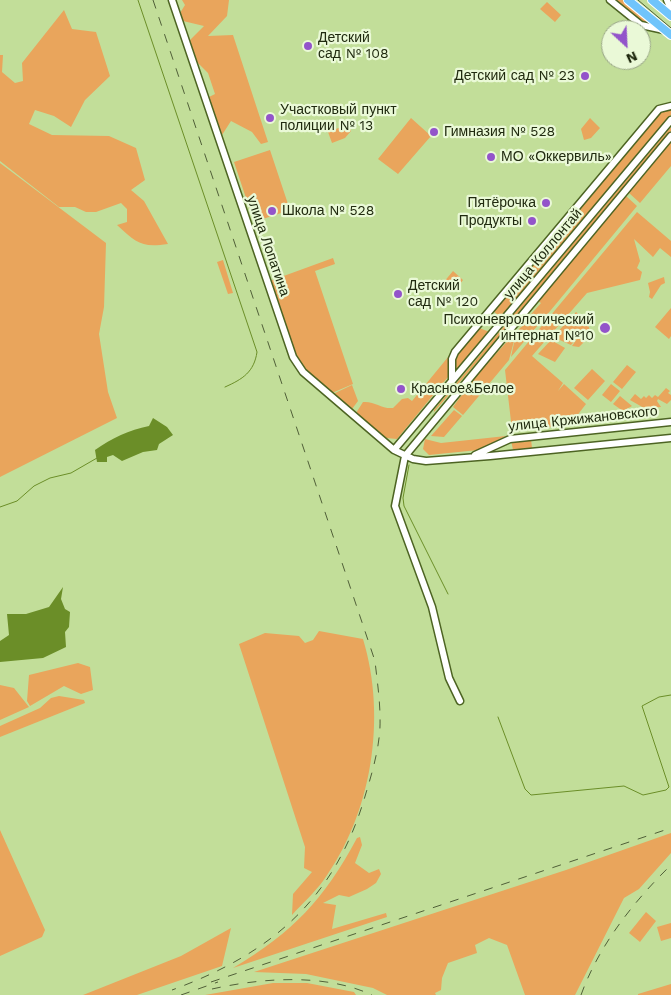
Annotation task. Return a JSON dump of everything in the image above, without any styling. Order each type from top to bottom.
[{"type":"main road","points":[[628,0],[671,35]]},
{"type":"main road","points":[[652,0],[671,16]]},
{"type":"street","name":"улица Лопатина","points":[[172,0],[296,366],[394,450],[405,456]]},
{"type":"street","points":[[610,0],[641,25],[664,30]]},
{"type":"street","points":[[667,0],[671,10]]},
{"type":"street","points":[[452,381],[452,358],[455,352],[659,109],[671,106]]},
{"type":"street","name":"улица Коллонтай","points":[[394,450],[671,120]]},
{"type":"street","name":"улица Коллонтай","points":[[405,456],[671,136]]},
{"type":"street","name":"улица Кржижановского","points":[[489,453],[510,439],[671,422]]},
{"type":"street","name":"улица Кржижановского","points":[[405,456],[426,461],[489,453],[671,438]]},
{"type":"street","points":[[405,456],[395,506],[432,607],[449,678],[460,701]]},
{"type":"shaded area","points":[[182,0],[229,0],[227,16],[208,36],[233,35],[268,142],[261,144],[252,132],[231,121],[222,135],[209,97],[215,94],[208,73],[196,61],[189,41],[204,26],[183,21],[180,13],[185,5]]},
{"type":"shaded area","points":[[615,0],[623,0],[646,20],[639,20]]},
{"type":"shaded area","points":[[547,2],[561,15],[555,22],[540,9]]},
{"type":"shaded area","points":[[64,10],[72,29],[96,32],[110,76],[85,100],[71,127],[54,116],[35,110],[29,124],[52,135],[109,136],[136,148],[145,180],[131,190],[144,201],[168,244],[151,245],[140,243],[117,225],[127,222],[127,209],[121,203],[96,212],[86,212],[75,207],[59,207],[0,161],[0,55],[3,55],[2,72],[15,83],[23,81],[22,63]]},
{"type":"shaded area","points":[[671,107],[671,115],[502,318],[493,311],[663,108]]},
{"type":"shaded area","points":[[411,118],[431,136],[398,174],[378,159]]},
{"type":"shaded area","points":[[590,118],[600,128],[591,138],[584,140],[581,129]]},
{"type":"shaded area","points":[[349,124],[351,131],[345,138],[332,143],[328,132]]},
{"type":"shaded area","points":[[671,127],[671,131],[509,324],[507,322]]},
{"type":"shaded area","points":[[671,142],[671,166],[640,203],[629,193]]},
{"type":"shaded area","points":[[270,150],[290,210],[254,222],[234,162]]},
{"type":"shaded area","points":[[0,163],[106,243],[104,307],[99,334],[108,392],[117,418],[0,477]]},
{"type":"shaded area","points":[[626,196],[637,206],[546,316],[525,321],[541,303],[538,301]]},
{"type":"shaded area","points":[[637,212],[671,241],[671,257],[660,248],[653,257],[634,239],[640,261],[637,268],[642,272],[640,280],[587,293],[532,356],[563,383],[558,391],[564,384],[586,404],[576,417],[577,425],[512,430],[505,370]]},
{"type":"shaded area","points":[[333,258],[335,264],[315,271],[353,384],[332,393],[298,362],[270,281]]},
{"type":"shaded area","points":[[223,260],[233,293],[228,294],[217,262]]},
{"type":"shaded area","points":[[453,271],[463,280],[454,292],[443,283]]},
{"type":"shaded area","points":[[664,277],[665,283],[661,285],[652,299],[649,297],[648,283]]},
{"type":"shaded area","points":[[671,308],[671,336],[669,339],[655,327]]},
{"type":"shaded area","points":[[576,312],[586,321],[592,334],[579,347],[572,346],[579,336],[571,345],[553,337]]},
{"type":"shaded area","points":[[544,318],[511,357],[518,330],[522,326]]},
{"type":"shaded area","points":[[506,324],[508,326],[434,412],[434,410]]},
{"type":"shaded area","points":[[479,328],[490,332],[456,371],[456,356]]},
{"type":"shaded area","points":[[513,335],[515,337],[509,360],[463,415],[453,407],[474,378]]},
{"type":"shaded area","points":[[551,340],[565,348],[555,362],[538,354]]},
{"type":"shaded area","points":[[453,351],[448,377],[397,439],[386,438],[356,413],[363,402],[393,408],[402,399],[408,398],[412,401]]},
{"type":"shaded area","points":[[627,365],[636,372],[622,389],[613,382]]},
{"type":"shaded area","points":[[592,369],[605,381],[588,400],[574,388]]},
{"type":"shaded area","points":[[611,384],[620,391],[611,402],[602,395]]},
{"type":"shaded area","points":[[352,385],[358,401],[352,409],[333,394]]},
{"type":"shaded area","points":[[666,388],[670,391],[668,393],[671,395],[671,400],[667,404],[658,399],[657,401],[661,407],[644,408],[630,400],[635,394],[641,399],[649,395],[652,398],[655,395],[658,397]]},
{"type":"shaded area","points":[[620,396],[632,406],[623,411],[613,404]]},
{"type":"shaded area","points":[[454,410],[462,416],[444,437],[431,436]]},
{"type":"shaded area","points":[[153,418],[167,427],[173,435],[159,444],[157,450],[143,452],[122,461],[113,455],[107,457],[107,462],[97,462],[95,450],[121,435],[149,426]]},
{"type":"shaded area","points":[[506,436],[478,450],[429,455],[423,449],[425,439],[441,443]]},
{"type":"shaded area","points":[[531,439],[532,448],[513,450],[511,440]]},
{"type":"shaded area","points":[[63,587],[61,599],[65,609],[70,612],[69,627],[65,632],[66,647],[43,658],[0,662],[0,641],[9,635],[7,614],[26,614],[49,607]]},
{"type":"shaded area","points":[[319,631],[363,639],[370,669],[374,701],[374,733],[364,796],[340,855],[323,881],[292,915],[293,894],[312,872],[304,868],[305,847],[239,644],[265,633],[299,636],[305,643],[313,640]]},
{"type":"shaded area","points":[[78,663],[90,667],[93,690],[81,694],[64,686],[30,706],[27,701],[29,675]]},
{"type":"shaded area","points":[[0,685],[14,688],[29,707],[0,720]]},
{"type":"shaded area","points":[[59,696],[84,700],[85,703],[0,737],[0,726],[40,708],[51,698]]},
{"type":"shaded area","points":[[0,830],[45,930],[42,937],[0,956]]},
{"type":"shaded area","points":[[671,833],[671,853],[639,889],[624,898],[575,995],[525,995],[507,945],[489,938],[475,945],[477,953],[448,963],[442,978],[441,990],[435,993],[436,995],[387,995],[373,988],[306,974],[254,972],[566,870]]},
{"type":"shaded area","points":[[360,837],[362,845],[355,863],[369,873],[379,869],[381,874],[376,883],[349,897],[339,895],[323,903],[336,905],[332,929],[386,913],[387,917],[233,968],[273,941],[305,913],[332,880],[357,838]]},
{"type":"shaded area","points":[[646,912],[656,921],[640,942],[629,933]]},
{"type":"shaded area","points":[[671,923],[671,938],[661,941],[657,927]]},
{"type":"shaded area","points":[[231,928],[222,966],[137,995],[83,995],[181,956]]},
{"type":"shaded area","points":[[273,983],[307,983],[354,992],[356,995],[205,995]]},
{"type":"shaded area","points":[[671,984],[671,995],[638,995],[638,994]]},
{"type":"waterway","points":[[138,0],[257,352],[256,359],[247,374],[225,387]]},
{"type":"waterway","points":[[0,507],[17,501],[34,486],[50,478],[71,473],[97,458]]},
{"type":"waterway","points":[[409,465],[403,498],[404,506],[448,594]]},
{"type":"waterway","points":[[498,717],[525,789],[531,795],[624,786],[643,795],[666,790],[669,787],[642,706],[659,697],[671,695]]},
{"type":"tram line","points":[[638,0],[671,28]]},
{"type":"railway","points":[[153,0],[375,661],[380,711],[378,746],[366,793],[353,830],[337,863],[318,892],[296,917],[270,939],[241,958],[208,975],[172,990]]},
{"type":"railway","points":[[211,982],[671,828]]},
{"type":"railway","points":[[581,995],[597,959],[619,925],[644,893],[671,865]]},
{"type":"railway","points":[[212,989],[251,982],[293,980],[334,983],[372,995]]},
{"type":"railway","points":[[181,995],[218,982]]},
{"type":"place","name":"Детский сад № 108","points":[[308,46]]},
{"type":"place","name":"Детский сад № 23","points":[[585,76]]},
{"type":"place","name":"Участковый пункт полиции № 13","points":[[270,118]]},
{"type":"place","name":"Гимназия № 528","points":[[434,132]]},
{"type":"place","name":"МО «Оккервиль»","points":[[491,157]]},
{"type":"place","name":"Пятёрочка","points":[[546,203]]},
{"type":"place","name":"Школа № 528","points":[[272,211]]},
{"type":"place","name":"Продукты","points":[[532,221]]},
{"type":"place","name":"Детский сад № 120","points":[[398,294]]},
{"type":"place","name":"Психоневрологический интернат №10","points":[[605,328]]},
{"type":"place","name":"Красное&Белое","points":[[401,389]]}]
